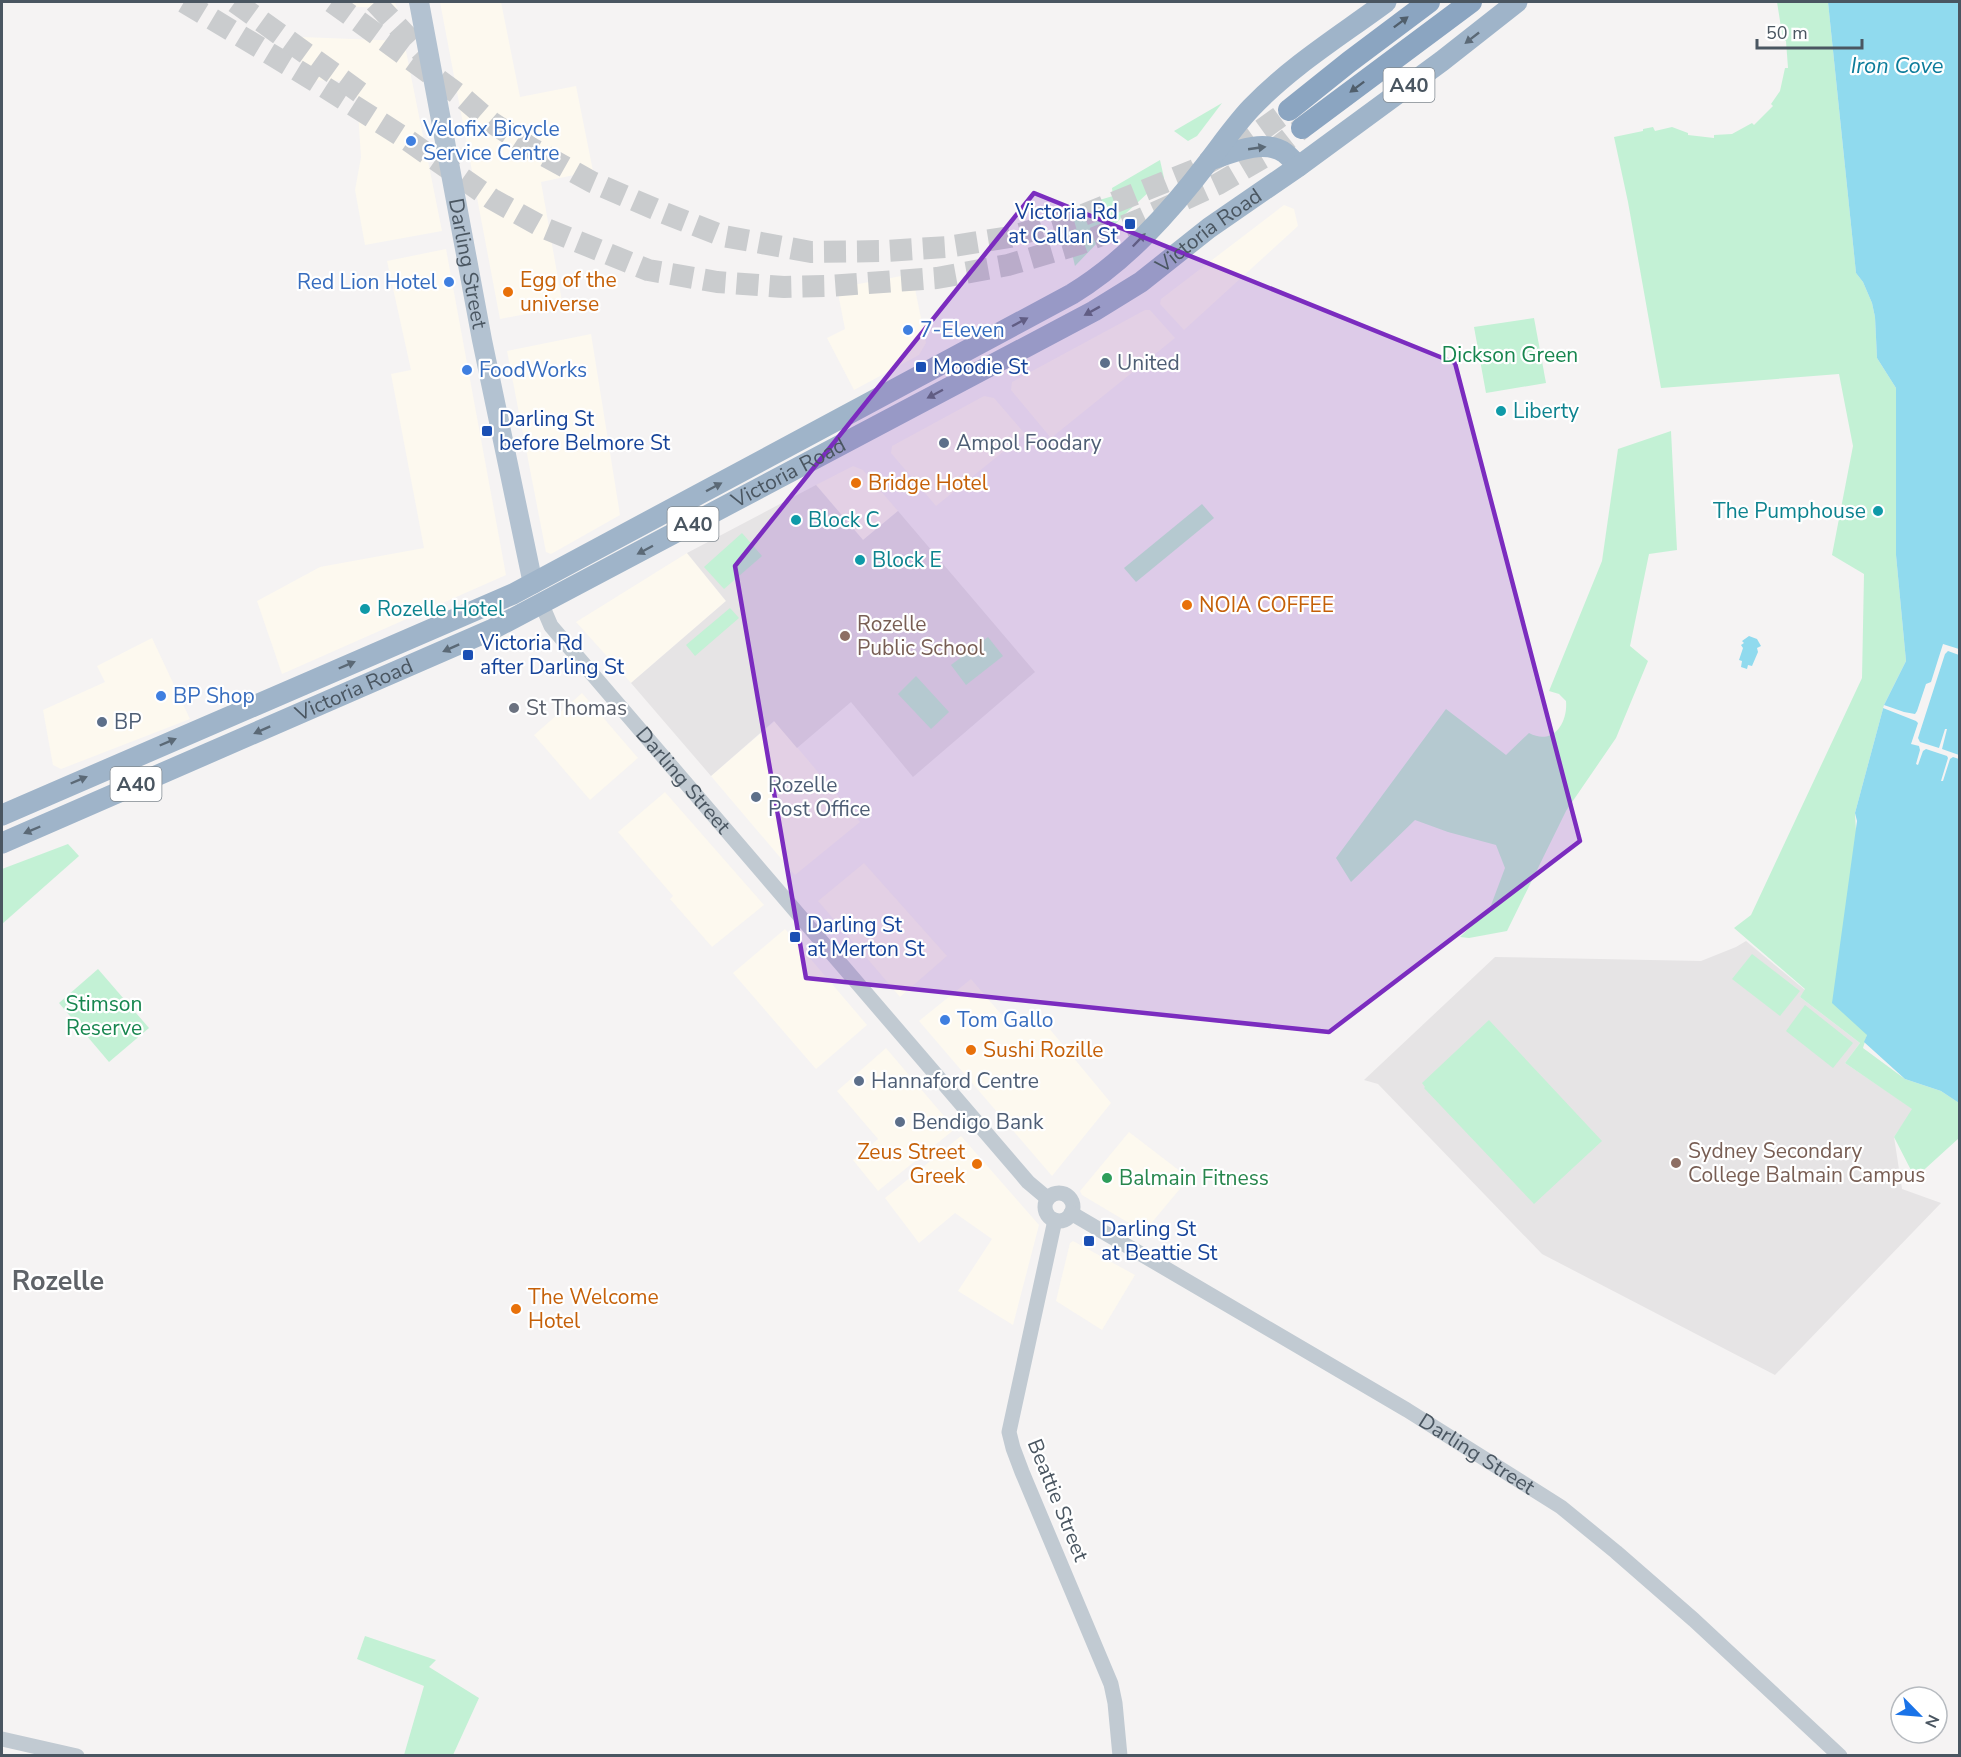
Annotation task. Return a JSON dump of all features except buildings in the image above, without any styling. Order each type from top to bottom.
[{"type":"highway","name":"Victoria Road","points":[[2,815],[533,584],[1096,280],[1137,243],[1210,160],[1250,109],[1274,86],[1330,41],[1386,2]]},
{"type":"highway","points":[[1289,110],[1429,2]]},
{"type":"highway","points":[[1302,128],[1472,2]]},
{"type":"highway","name":"Victoria Road","points":[[2,843],[491,630],[1094,311],[1133,287],[1209,228],[1299,166],[1442,61],[1517,2]]},
{"type":"highway","points":[[1210,160],[1240,151],[1270,147],[1284,152],[1299,166]]},
{"type":"highway","points":[[861,435],[859,419],[867,405]]},
{"type":"highway","name":"Darling Street","points":[[533,584],[542,605]]},
{"type":"main road","name":"Darling Street","points":[[419,2],[482,340],[533,584]]},
{"type":"street","name":"Darling Street","points":[[542,605],[551,626],[1028,1182],[1047,1198]]},
{"type":"street","points":[[1058,1193],[1066,1195],[1071,1201],[1071,1213],[1064,1219],[1055,1220],[1046,1212],[1047,1198],[1058,1193]]},
{"type":"street","name":"Darling Street","points":[[1071,1213],[1407,1410],[1561,1508],[1694,1620],[1840,1755]]},
{"type":"street","name":"Beattie Street","points":[[1055,1220],[1009,1432],[1022,1472],[1111,1683],[1120,1755]]},
{"type":"street","points":[[2,1739],[77,1755]]},
{"type":"highlighted area","points":[[1034,193],[1455,363],[1580,841],[1329,1032],[806,978],[735,566]]},
{"type":"shaded area","points":[[342,2],[395,2],[397,9],[343,6]]},
{"type":"shaded area","points":[[440,2],[501,2],[520,97],[576,86],[593,171],[541,182],[563,307],[500,319]]},
{"type":"shaded area","points":[[301,37],[404,41],[442,231],[365,245],[355,190],[361,157],[356,81],[302,80]]},
{"type":"shaded area","points":[[1284,205],[1294,209],[1298,226],[1184,330],[1160,304],[1161,299]]},
{"type":"shaded area","points":[[446,249],[506,575],[282,674],[257,601],[320,567],[424,548],[391,374],[411,370],[387,261]]},
{"type":"shaded area","points":[[912,274],[926,343],[919,355],[854,390],[827,338],[845,329],[837,288]]},
{"type":"shaded area","points":[[1145,310],[1150,310],[1175,338],[1051,438],[1011,390],[1012,382]]},
{"type":"shaded area","points":[[591,334],[620,515],[551,554],[546,552],[507,351]]},
{"type":"shaded area","points":[[984,396],[994,398],[1025,434],[936,506],[891,453],[892,446]]},
{"type":"shaded area","points":[[853,466],[863,470],[898,511],[863,540],[816,485]]},
{"type":"shaded area","name":"Rozelle Public School","points":[[816,485],[863,540],[898,511],[1035,672],[913,777],[851,702],[797,748],[774,721],[711,776],[631,683],[726,601],[687,553]]},
{"type":"shaded area","points":[[687,553],[726,601],[631,683],[576,622]]},
{"type":"shaded area","points":[[152,638],[190,719],[61,769],[53,765],[43,710],[105,682],[97,666]]},
{"type":"shaded area","points":[[582,693],[638,758],[590,800],[534,735]]},
{"type":"shaded area","points":[[775,721],[860,822],[795,875],[711,776]]},
{"type":"shaded area","points":[[665,792],[764,905],[712,947],[670,899],[673,896],[618,832]]},
{"type":"shaded area","points":[[864,863],[947,956],[900,997],[818,901]]},
{"type":"shaded area","points":[[785,929],[867,1025],[816,1069],[733,973]]},
{"type":"shaded area","name":"Sydney Secondary College Balmain Campus","points":[[1746,941],[1805,990],[1800,997],[1860,1043],[1845,1063],[1913,1109],[1894,1137],[1902,1189],[1941,1203],[1775,1375],[1542,1254],[1378,1084],[1364,1080],[1495,957],[1701,961]]},
{"type":"shaded area","points":[[971,979],[1011,1026],[1033,1009],[1111,1103],[1052,1176],[919,1021]]},
{"type":"shaded area","points":[[886,1048],[955,1129],[878,1191],[853,1160],[878,1139],[837,1091]]},
{"type":"shaded area","points":[[1129,1132],[1189,1178],[1144,1232],[1082,1195],[1080,1191]]},
{"type":"shaded area","points":[[961,1136],[1039,1225],[1013,1325],[958,1291],[992,1239],[955,1213],[919,1243],[885,1198]]},
{"type":"shaded area","points":[[1073,1241],[1135,1275],[1102,1330],[1056,1301],[1070,1243]]},
{"type":"green space","points":[[1777,2],[1828,2],[1856,273],[1863,282],[1872,303],[1877,358],[1896,388],[1896,555],[1906,661],[1884,705],[1855,813],[1867,1035],[1863,1048],[1905,1079],[1941,1091],[1959,1103],[1959,1138],[1915,1178],[1894,1137],[1912,1109],[1845,1063],[1860,1043],[1800,997],[1805,989],[1734,928],[1751,915],[1862,678],[1864,574],[1832,555],[1853,446],[1839,374],[1661,388],[1614,137],[1653,127],[1655,131],[1672,127],[1688,135],[1714,138],[1714,135],[1732,134],[1752,123],[1754,125],[1773,106],[1771,104],[1780,91],[1785,68],[1788,68],[1786,41],[1783,40]]},
{"type":"green space","points":[[1222,103],[1197,136],[1188,141],[1174,131]]},
{"type":"green space","points":[[1160,160],[1164,178],[1124,215],[1075,266],[1062,211],[1113,196],[1112,188]]},
{"type":"green space","name":"Dickson Green","points":[[1534,318],[1546,383],[1486,393],[1474,327]]},
{"type":"green space","points":[[1671,431],[1677,550],[1649,554],[1630,646],[1648,661],[1616,738],[1566,811],[1507,931],[1469,938],[1460,937],[1490,908],[1505,868],[1496,845],[1415,820],[1351,882],[1336,858],[1446,709],[1506,755],[1529,733],[1545,737],[1552,734],[1562,724],[1566,701],[1559,694],[1549,691],[1602,561],[1618,449]]},
{"type":"green space","points":[[1202,504],[1214,518],[1136,582],[1124,568]]},
{"type":"green space","points":[[742,533],[762,556],[724,589],[704,567]]},
{"type":"green space","points":[[730,608],[739,618],[695,656],[686,645]]},
{"type":"green space","points":[[988,637],[1003,656],[966,685],[951,665]]},
{"type":"green space","points":[[916,676],[949,712],[931,729],[898,694]]},
{"type":"green space","points":[[68,844],[79,856],[2,924],[2,869]]},
{"type":"green space","points":[[1752,954],[1800,991],[1780,1016],[1732,979]]},
{"type":"green space","name":"Stimson Reserve","points":[[98,969],[149,1028],[109,1062],[59,1003]]},
{"type":"green space","points":[[1805,1005],[1853,1043],[1833,1068],[1786,1031]]},
{"type":"green space","points":[[1489,1020],[1602,1141],[1534,1204],[1424,1088],[1422,1083]]},
{"type":"green space","points":[[365,1636],[436,1660],[429,1667],[479,1698],[453,1755],[404,1755],[424,1686],[357,1659]]},
{"type":"water","name":"Iron Cove","points":[[1828,2],[1959,2],[1959,1103],[1941,1091],[1905,1079],[1864,1042],[1867,1035],[1832,1003],[1857,821],[1855,813],[1884,705],[1906,661],[1896,555],[1896,388],[1877,358],[1872,303],[1863,282],[1856,273]]},
{"type":"water","points":[[1749,636],[1757,639],[1761,646],[1757,648],[1758,652],[1752,666],[1748,665],[1747,669],[1741,667],[1742,661],[1739,660],[1743,648],[1741,645],[1744,643],[1742,641]]},
{"type":"pier","points":[[1943,644],[1959,649],[1959,655],[1948,651],[1945,654],[1918,738],[1920,742],[1939,748],[1945,729],[1947,729],[1942,749],[1959,755],[1959,759],[1953,757],[1950,759],[1943,781],[1941,781],[1947,756],[1926,749],[1918,765],[1916,764],[1919,746],[1911,744],[1918,723],[1883,708],[1884,705],[1915,714],[1926,684],[1931,682]]},
{"type":"tunnel","points":[[184,2],[403,137],[492,199],[544,228],[648,270],[717,282],[784,287],[828,286],[937,278],[1008,265],[1079,244],[1218,184],[1269,154],[1302,128]]},
{"type":"tunnel","points":[[235,2],[362,94]]},
{"type":"tunnel","points":[[332,2],[462,97],[491,122],[531,148],[592,182],[723,236],[811,252],[947,247],[1010,237],[1078,217],[1195,170],[1245,142],[1289,110]]},
{"type":"tunnel","points":[[375,2],[429,60]]},
{"type":"place","name":"Velofix Bicycle Service Centre","points":[[411,141]]},
{"type":"place","name":"Victoria Rd at Callan St","points":[[1130,224]]},
{"type":"place","name":"Red Lion Hotel","points":[[449,282]]},
{"type":"place","name":"Egg of the universe","points":[[508,292]]},
{"type":"place","name":"7-Eleven","points":[[908,330]]},
{"type":"place","name":"United","points":[[1105,363]]},
{"type":"place","name":"Moodie St","points":[[921,367]]},
{"type":"place","name":"FoodWorks","points":[[467,370]]},
{"type":"place","name":"Liberty","points":[[1501,411]]},
{"type":"place","name":"Darling St before Belmore St","points":[[487,431]]},
{"type":"place","name":"Ampol Foodary","points":[[944,443]]},
{"type":"place","name":"Bridge Hotel","points":[[856,483]]},
{"type":"place","name":"The Pumphouse","points":[[1878,511]]},
{"type":"place","name":"Block C","points":[[796,520]]},
{"type":"place","name":"Block E","points":[[860,560]]},
{"type":"place","name":"NOIA COFFEE","points":[[1187,605]]},
{"type":"place","name":"Rozelle Hotel","points":[[365,609]]},
{"type":"place","name":"Rozelle Public School","points":[[845,636]]},
{"type":"place","name":"Victoria Rd after Darling St","points":[[468,655]]},
{"type":"place","name":"BP Shop","points":[[161,696]]},
{"type":"place","name":"St Thomas","points":[[514,708]]},
{"type":"place","name":"BP","points":[[102,722]]},
{"type":"place","name":"Rozelle Post Office","points":[[756,797]]},
{"type":"place","name":"Darling St at Merton St","points":[[795,937]]},
{"type":"place","name":"Tom Gallo","points":[[945,1020]]},
{"type":"place","name":"Sushi Rozille","points":[[971,1050]]},
{"type":"place","name":"Hannaford Centre","points":[[859,1081]]},
{"type":"place","name":"Bendigo Bank","points":[[900,1122]]},
{"type":"place","name":"Sydney Secondary College Balmain Campus","points":[[1676,1163]]},
{"type":"place","name":"Zeus Street Greek","points":[[977,1164]]},
{"type":"place","name":"Balmain Fitness","points":[[1107,1178]]},
{"type":"place","name":"Darling St at Beattie St","points":[[1089,1241]]},
{"type":"place","name":"The Welcome Hotel","points":[[516,1309]]},
{"type":"district","name":"Rozelle","points":[[58,1281]]}]
